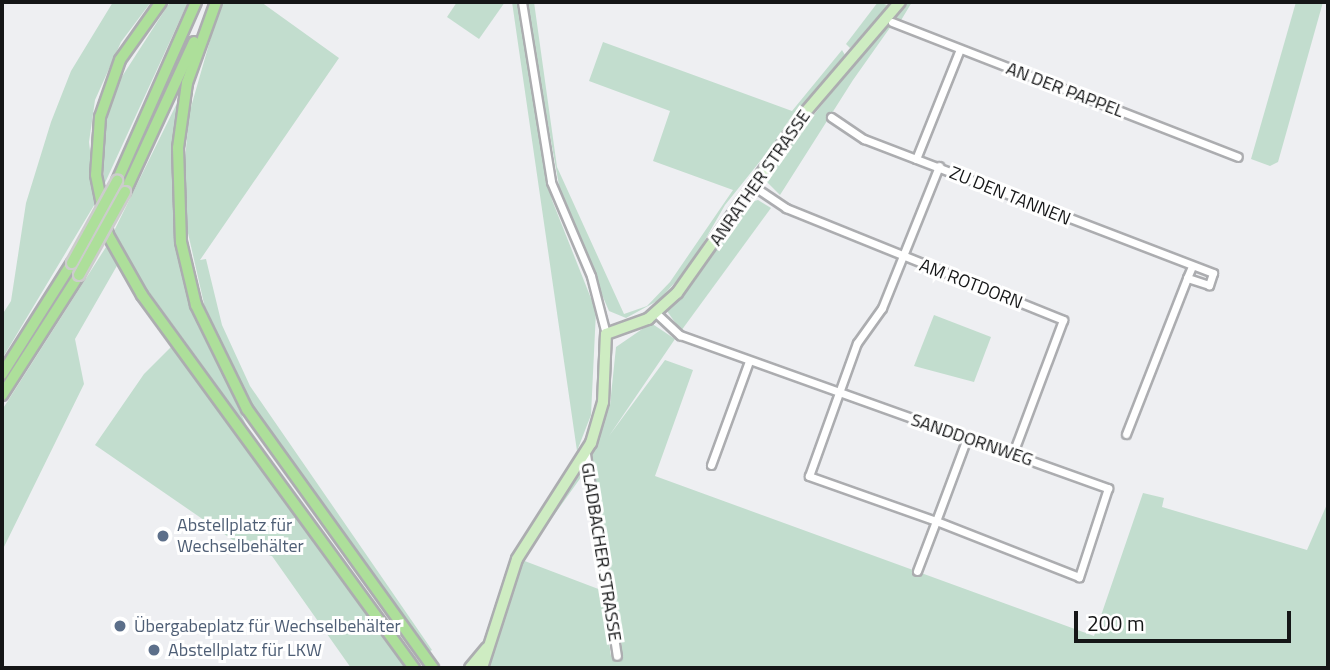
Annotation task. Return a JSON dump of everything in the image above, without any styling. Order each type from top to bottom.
[{"type":"highway","points":[[161,2],[124,51],[102,109],[96,175],[108,235],[148,303],[411,666]]},
{"type":"highway","points":[[2,374],[72,263],[117,181],[196,2]]},
{"type":"highway","points":[[2,395],[79,275],[125,192],[210,2]]},
{"type":"highway","points":[[216,2],[187,83],[178,148],[180,232],[196,305],[252,416],[433,668]]},
{"type":"main road","name":"ANRATHER STRASSE","points":[[606,334],[656,313],[688,279],[752,186],[900,2]]},
{"type":"main road","name":"GLADBACHER STRASSE","points":[[586,454],[603,402],[606,334]]},
{"type":"main road","points":[[483,667],[517,559],[586,454]]},
{"type":"main road","points":[[470,668],[499,622]]},
{"type":"street","name":"GLADBACHER STRASSE","points":[[522,2],[551,182],[591,276],[606,334]]},
{"type":"street","name":"AN DER PAPPEL","points":[[892,22],[1238,156]]},
{"type":"street","points":[[916,159],[960,49]]},
{"type":"street","name":"ZU DEN TANNEN","points":[[831,117],[864,139],[1213,274],[1209,285],[1187,278]]},
{"type":"street","points":[[936,521],[809,476],[837,393],[901,258],[939,166]]},
{"type":"street","name":"AM ROTDORN","points":[[752,186],[786,208],[841,225],[901,258],[1063,320],[1013,453]]},
{"type":"street","points":[[1126,434],[1192,266]]},
{"type":"street","name":"SANDDORNWEG","points":[[656,313],[675,333],[1108,488],[1079,577],[936,521]]},
{"type":"street","points":[[711,465],[749,361]]},
{"type":"street","points":[[917,571],[967,438]]},
{"type":"street","name":"GLADBACHER STRASSE","points":[[586,454],[617,656]]},
{"type":"green space","points":[[113,2],[151,2],[121,42],[95,100],[89,142],[96,202],[2,359],[2,315],[11,301],[26,203],[51,122],[71,71]]},
{"type":"green space","points":[[170,2],[188,2],[104,185],[103,138],[114,89]]},
{"type":"green space","points":[[221,2],[261,2],[339,58],[200,260],[206,259],[222,325],[250,386],[432,650],[427,653],[245,401],[207,317],[183,211],[184,172],[189,114]]},
{"type":"green space","points":[[457,2],[505,2],[479,39],[447,17]]},
{"type":"green space","points":[[512,2],[518,2],[552,200],[596,311],[591,415],[577,451]]},
{"type":"green space","points":[[526,2],[534,2],[557,167],[624,314],[647,306],[670,282],[733,190],[653,161],[670,111],[589,81],[603,42],[792,111],[842,50],[845,55],[725,205],[690,266],[659,300],[626,318],[609,311],[562,202]]},
{"type":"green space","points":[[878,2],[890,6],[850,48],[846,44]]},
{"type":"green space","points":[[904,2],[912,2],[900,22],[894,22],[853,80],[780,195],[767,182],[769,171]]},
{"type":"green space","points":[[1296,2],[1323,2],[1278,162],[1270,166],[1251,159]]},
{"type":"green space","points":[[180,97],[176,224],[197,316],[247,427],[144,285],[114,231]]},
{"type":"green space","points":[[758,200],[771,208],[681,331],[667,311],[748,203]]},
{"type":"green space","points":[[106,247],[118,264],[75,339],[84,384],[2,551],[2,410]]},
{"type":"green space","points":[[934,315],[991,337],[974,382],[914,366]]},
{"type":"green space","points":[[651,323],[675,339],[609,436],[665,360],[693,370],[655,476],[1094,636],[1143,493],[1164,498],[1162,507],[1307,550],[1328,502],[1328,668],[485,668],[521,560],[583,470],[584,474],[522,560],[601,590],[611,656],[622,648],[590,454],[610,405],[616,347]]},
{"type":"green space","points":[[174,344],[333,563],[405,668],[351,668],[272,556],[246,549],[95,445],[144,374]]},
{"type":"place","name":"Abstellplatz für Wechselbehälter","points":[[163,536]]},
{"type":"place","name":"Übergabeplatz für Wechselbehälter","points":[[120,626]]},
{"type":"place","name":"Abstellplatz für LKW","points":[[154,650]]}]
